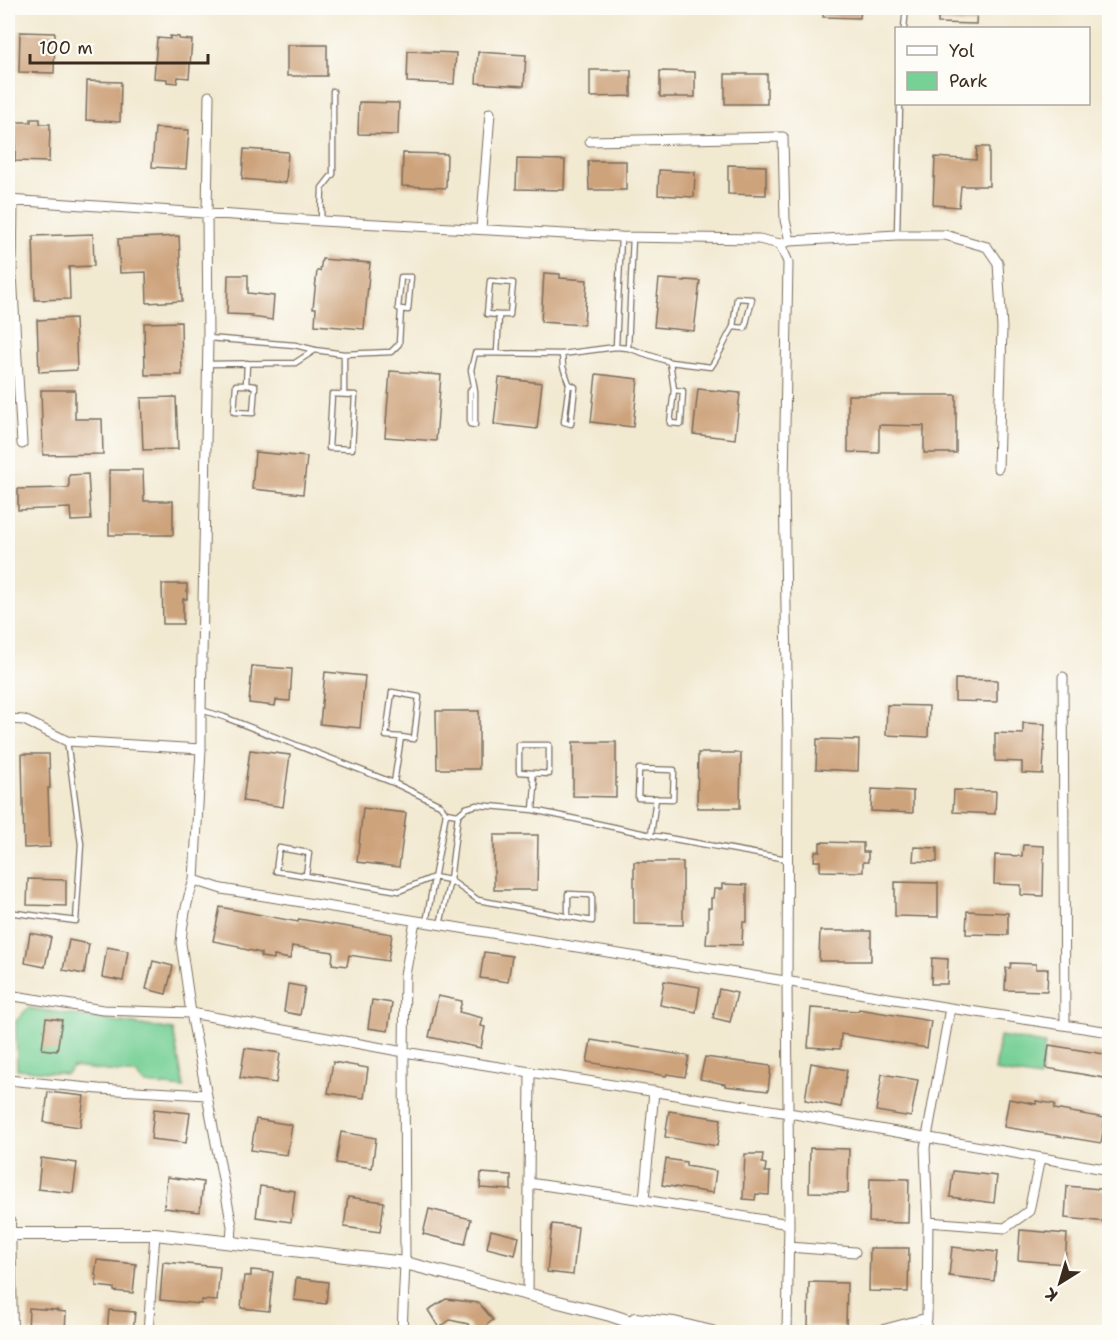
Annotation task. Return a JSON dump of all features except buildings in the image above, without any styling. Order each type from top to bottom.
[{"type":"main road","points":[[8,1222],[10,1332]]},
{"type":"street","points":[[209,96],[208,364],[201,748],[194,880],[188,896],[182,934],[182,952],[191,1013],[232,1226],[231,1243]]},
{"type":"street","points":[[481,229],[490,113]]},
{"type":"street","points":[[590,141],[783,137],[784,220],[788,262],[784,482],[788,736],[789,1224],[787,1332]]},
{"type":"street","points":[[22,444],[10,200],[321,221],[621,237],[759,239],[785,243],[897,235],[945,235],[987,247],[998,263],[1002,328],[998,468]]},
{"type":"street","points":[[1063,677],[1065,1024]]},
{"type":"street","points":[[8,719],[24,720],[67,741],[201,748]]},
{"type":"street","points":[[194,880],[222,889],[426,923],[1110,1032]]},
{"type":"street","points":[[402,1332],[405,1263],[405,975],[415,921]]},
{"type":"street","points":[[8,995],[104,1010],[191,1013],[404,1052],[927,1136],[1110,1170]]},
{"type":"street","points":[[925,1332],[927,1222],[925,1148],[950,1008]]},
{"type":"street","points":[[528,1294],[530,1073]]},
{"type":"street","points":[[8,1080],[99,1089],[207,1095]]},
{"type":"street","points":[[644,1200],[654,1091]]},
{"type":"street","points":[[927,1222],[1005,1228],[1029,1212],[1040,1158]]},
{"type":"street","points":[[529,1183],[789,1224]]},
{"type":"street","points":[[8,1234],[155,1234],[405,1263],[610,1315],[661,1332]]},
{"type":"street","points":[[148,1332],[155,1234]]},
{"type":"street","points":[[788,1247],[855,1252]]},
{"type":"street","points":[[610,1315],[674,1323],[712,1332]]},
{"type":"street","points":[[874,1332],[927,1318]]},
{"type":"lane","points":[[904,27],[906,8]]},
{"type":"lane","points":[[321,221],[322,189],[333,174],[333,91]]},
{"type":"lane","points":[[897,235],[900,105]]},
{"type":"lane","points":[[616,347],[621,237]]},
{"type":"lane","points":[[628,348],[633,237]]},
{"type":"lane","points":[[208,338],[295,345],[344,354],[391,352],[399,344],[401,309],[398,308],[401,277],[411,277],[408,310],[401,309]]},
{"type":"lane","points":[[490,281],[513,283],[510,315],[499,315],[488,314],[490,281]]},
{"type":"lane","points":[[474,386],[470,391],[470,424],[475,425],[476,392],[471,370],[475,353],[562,354],[616,347],[628,348],[670,362],[711,367],[733,327],[737,298],[752,299],[745,328],[733,327]]},
{"type":"lane","points":[[497,353],[499,315]]},
{"type":"lane","points":[[208,364],[295,363],[315,350]]},
{"type":"lane","points":[[344,354],[344,394]]},
{"type":"lane","points":[[562,354],[568,384],[564,422],[571,423],[575,387],[568,384]]},
{"type":"lane","points":[[670,362],[674,390],[670,423],[681,424],[683,391],[674,390]]},
{"type":"lane","points":[[246,386],[247,363]]},
{"type":"lane","points":[[236,385],[246,386],[255,386],[253,413],[234,412],[236,385]]},
{"type":"lane","points":[[332,394],[344,394],[355,395],[352,449],[329,448],[332,394]]},
{"type":"lane","points":[[392,692],[419,697],[414,738],[401,738],[386,736],[392,692]]},
{"type":"lane","points":[[201,710],[394,783],[440,805],[446,813],[458,815]]},
{"type":"lane","points":[[394,783],[401,738]]},
{"type":"lane","points":[[8,912],[76,921],[81,844],[67,741]]},
{"type":"lane","points":[[519,745],[549,745],[549,774],[531,773],[519,772],[519,745]]},
{"type":"lane","points":[[639,770],[674,770],[673,799],[656,798],[638,798],[639,770]]},
{"type":"lane","points":[[531,773],[535,786],[533,810]]},
{"type":"lane","points":[[651,835],[656,798]]},
{"type":"lane","points":[[440,925],[450,880],[458,815],[466,808],[477,805],[533,810],[651,835],[788,859]]},
{"type":"lane","points":[[426,923],[446,813]]},
{"type":"lane","points":[[306,875],[309,853],[279,848],[276,870],[399,891],[434,877],[450,880],[478,900],[568,917],[592,921],[592,895],[568,894],[568,917]]},
{"type":"green space","points":[[28,1008],[173,1030],[184,1088],[145,1084],[136,1074],[73,1067],[66,1074],[17,1069],[16,1021]]},
{"type":"green space","points":[[1000,1036],[1045,1044],[1040,1078],[995,1071]]}]
